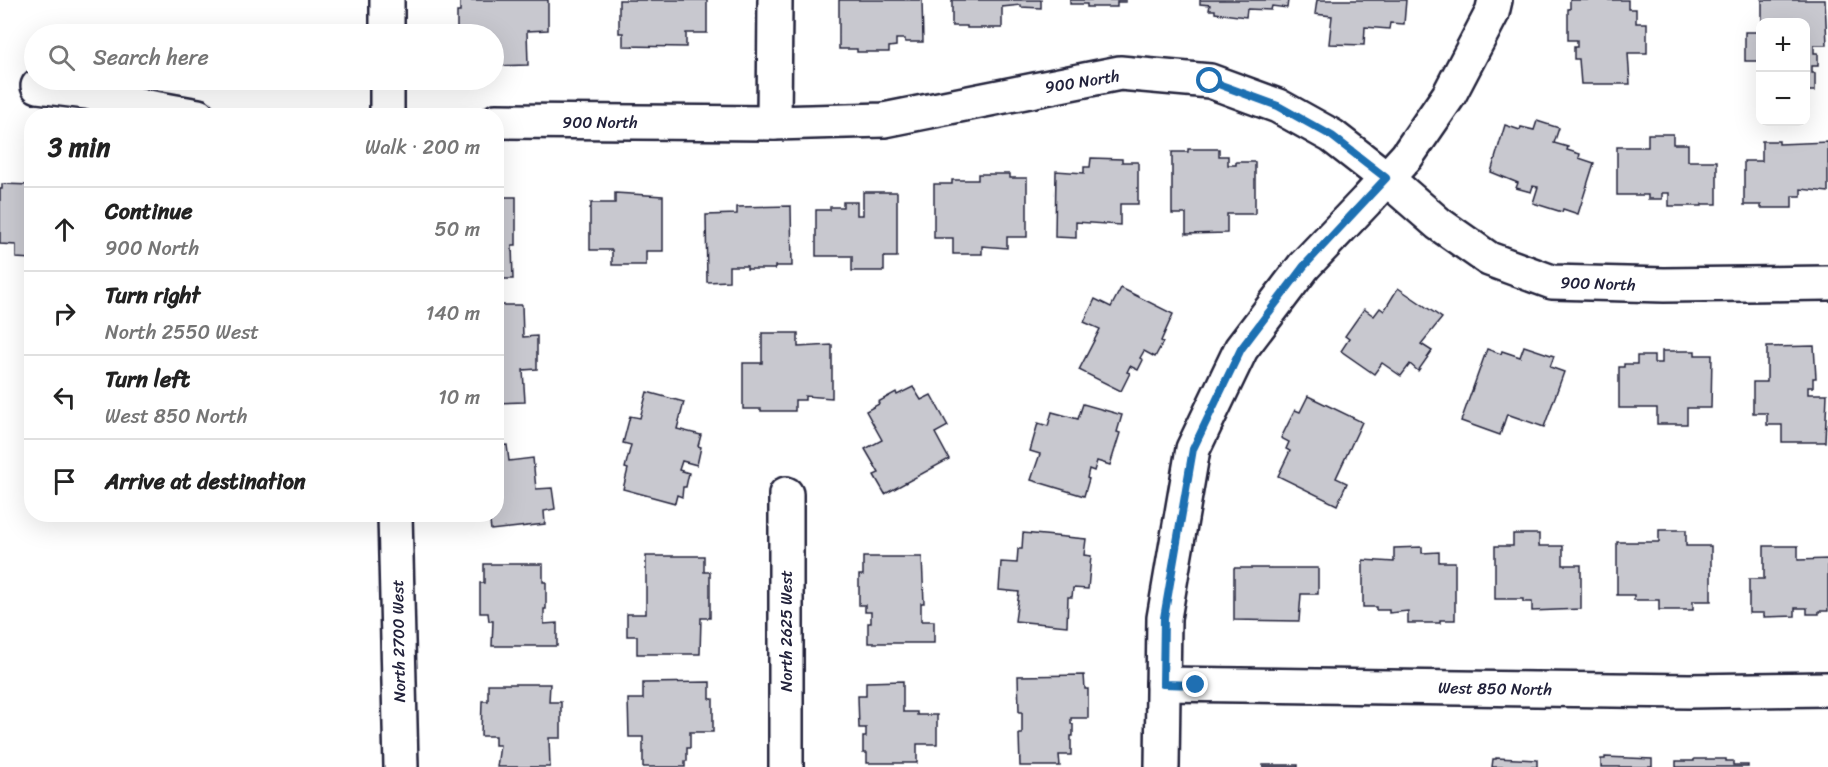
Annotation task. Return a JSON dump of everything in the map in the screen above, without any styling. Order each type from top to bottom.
[{"type":"street","points":[[387,0],[387,24]]},
{"type":"street","points":[[774,123],[775,0]]},
{"type":"street","points":[[1162,767],[1164,618],[1193,449],[1241,349],[1304,266],[1407,156],[1449,95],[1492,13],[1495,0]]},
{"type":"street","name":"900 North","points":[[504,121],[774,123],[884,120],[1120,73],[1210,81],[1278,106],[1332,136],[1386,178],[1438,224],[1489,259],[1552,282],[1664,285],[1828,283]]},
{"type":"street","points":[[71,90],[153,108]]},
{"type":"street","points":[[387,90],[387,108]]},
{"type":"street","name":"North 2625 West","points":[[786,494],[786,767]]},
{"type":"street","name":"North 2700 West","points":[[395,522],[401,767]]},
{"type":"street","name":"West 850 North","points":[[1163,684],[1689,691],[1828,689]]},
{"type":"building","points":[[460,0],[548,0],[548,30],[527,31],[528,65],[504,66],[504,24],[457,24],[457,12],[460,12]]},
{"type":"building","points":[[619,0],[707,0],[707,33],[686,33],[686,47],[623,46],[623,33],[619,33]]},
{"type":"building","points":[[839,0],[922,0],[923,42],[905,42],[905,39],[896,39],[896,46],[889,47],[889,52],[857,52],[857,49],[839,49]]},
{"type":"building","points":[[952,0],[1041,0],[1041,8],[1021,7],[1021,5],[1002,7],[1002,28],[967,28],[967,26],[952,26]]},
{"type":"building","points":[[1070,0],[1126,0],[1126,2],[1117,2],[1117,7],[1087,7],[1087,4],[1070,4]]},
{"type":"building","points":[[1200,0],[1288,0],[1287,8],[1272,6],[1271,10],[1247,9],[1246,17],[1215,13],[1215,10],[1209,10],[1210,5],[1200,4]]},
{"type":"building","points":[[1317,0],[1406,0],[1404,24],[1390,23],[1389,29],[1365,27],[1364,45],[1329,44],[1332,16],[1315,14]]},
{"type":"building","points":[[1570,0],[1628,0],[1628,9],[1636,9],[1636,23],[1647,23],[1647,53],[1628,53],[1630,84],[1581,84],[1579,59],[1574,59],[1574,47],[1577,47],[1577,40],[1568,40]]},
{"type":"building","points":[[1762,0],[1825,0],[1827,45],[1814,45],[1814,53],[1818,53],[1818,66],[1812,66],[1812,73],[1815,73],[1815,91],[1810,91],[1810,18],[1762,18]]},
{"type":"building","points":[[1745,32],[1756,32],[1756,61],[1745,61]]},
{"type":"building","points":[[1537,121],[1559,128],[1554,143],[1568,147],[1567,150],[1580,154],[1579,158],[1594,163],[1578,214],[1563,209],[1562,212],[1533,203],[1538,187],[1533,186],[1531,192],[1516,188],[1518,183],[1491,172],[1505,125],[1520,130],[1521,127],[1534,130]]},
{"type":"building","points":[[1648,134],[1673,134],[1673,144],[1688,144],[1688,161],[1717,161],[1717,204],[1669,206],[1669,193],[1662,193],[1662,199],[1648,199],[1648,195],[1617,195],[1617,147],[1648,147]]},
{"type":"building","points":[[1762,141],[1779,141],[1779,144],[1828,142],[1828,192],[1801,189],[1801,196],[1792,196],[1792,208],[1761,208],[1761,205],[1744,205],[1744,161],[1762,161]]},
{"type":"building","points":[[1188,149],[1219,149],[1219,156],[1228,156],[1228,165],[1236,165],[1236,162],[1255,162],[1255,214],[1227,214],[1227,233],[1186,234],[1186,214],[1172,214],[1172,152],[1188,152]]},
{"type":"building","points":[[1091,158],[1138,162],[1138,204],[1120,204],[1120,225],[1076,222],[1076,238],[1055,237],[1056,171],[1084,173],[1084,167],[1090,167]]},
{"type":"building","points":[[978,174],[1010,174],[1010,178],[1027,178],[1027,237],[1007,237],[1007,248],[982,246],[982,254],[953,254],[953,238],[934,238],[934,184],[952,184],[952,180],[978,180]]},
{"type":"building","points":[[2,184],[24,185],[24,258],[16,258],[16,245],[0,244],[0,189],[2,189]]},
{"type":"building","points":[[863,192],[897,192],[897,257],[884,257],[884,271],[852,271],[852,256],[816,256],[816,210],[843,207],[843,202],[857,202],[857,215],[863,215]]},
{"type":"building","points":[[615,193],[663,196],[663,251],[646,251],[646,265],[612,265],[612,250],[590,250],[591,203],[615,203]]},
{"type":"building","points":[[504,197],[516,197],[516,245],[512,245],[513,279],[504,279]]},
{"type":"building","points":[[791,206],[792,266],[775,266],[775,269],[747,269],[747,266],[729,266],[729,281],[707,282],[706,215],[737,214],[737,207]]},
{"type":"building","points":[[1121,288],[1173,314],[1155,357],[1144,351],[1138,370],[1130,366],[1127,372],[1130,373],[1121,391],[1079,370],[1100,329],[1084,322],[1095,299],[1111,307]]},
{"type":"building","points":[[1398,288],[1442,318],[1421,344],[1432,351],[1418,371],[1410,364],[1401,376],[1382,363],[1374,374],[1341,351],[1349,339],[1345,336],[1364,309],[1374,316],[1380,308],[1384,311]]},
{"type":"building","points":[[504,305],[522,305],[523,337],[537,336],[537,369],[523,370],[525,402],[504,403]]},
{"type":"building","points":[[762,333],[798,333],[798,347],[832,345],[832,398],[805,396],[805,400],[795,400],[795,411],[743,409],[743,363],[762,363]]},
{"type":"building","points":[[1524,346],[1554,356],[1550,367],[1564,372],[1544,427],[1507,414],[1500,435],[1461,421],[1487,349],[1520,357]]},
{"type":"building","points":[[1814,346],[1816,378],[1813,378],[1813,387],[1808,387],[1808,394],[1827,394],[1825,442],[1782,442],[1782,425],[1767,425],[1767,413],[1753,413],[1753,382],[1767,382],[1767,347]]},
{"type":"building","points":[[1662,351],[1695,351],[1695,355],[1712,355],[1711,408],[1687,408],[1687,424],[1657,424],[1657,408],[1619,408],[1619,367],[1624,367],[1624,364],[1637,364],[1637,356],[1654,356],[1654,363],[1662,363]]},
{"type":"building","points":[[913,387],[921,400],[931,395],[948,426],[935,433],[949,459],[885,494],[874,475],[879,473],[865,449],[882,440],[866,411],[896,392],[897,395]]},
{"type":"building","points":[[647,392],[684,402],[677,429],[701,435],[697,465],[682,461],[679,470],[689,473],[686,487],[683,487],[682,497],[677,495],[675,503],[623,489],[631,445],[623,443],[630,416],[640,418]]},
{"type":"building","points":[[1308,396],[1362,422],[1336,478],[1347,483],[1337,505],[1278,476],[1290,451],[1286,449],[1289,442],[1281,438],[1295,410],[1300,412]]},
{"type":"building","points":[[1083,404],[1122,415],[1117,432],[1120,433],[1110,465],[1097,461],[1094,471],[1089,469],[1087,478],[1089,479],[1084,496],[1031,480],[1040,454],[1030,451],[1038,423],[1048,426],[1052,412],[1078,419]]},
{"type":"building","points":[[504,445],[507,445],[509,461],[533,458],[536,489],[552,488],[555,509],[544,511],[545,524],[491,530],[490,522],[504,522]]},
{"type":"building","points":[[1659,530],[1686,530],[1686,546],[1711,546],[1711,601],[1693,601],[1693,610],[1659,610],[1659,600],[1634,600],[1634,595],[1617,595],[1617,542],[1659,542]]},
{"type":"building","points":[[1023,533],[1086,539],[1084,555],[1091,556],[1088,589],[1073,588],[1072,597],[1068,597],[1067,626],[1015,621],[1019,592],[999,590],[1001,562],[1017,563],[1018,549],[1022,549]]},
{"type":"building","points":[[1513,534],[1539,534],[1539,546],[1563,546],[1563,565],[1581,565],[1581,609],[1532,611],[1532,602],[1523,602],[1523,599],[1495,599],[1495,546],[1513,546]]},
{"type":"building","points":[[1764,546],[1798,546],[1798,560],[1828,559],[1828,611],[1807,614],[1807,608],[1795,608],[1795,616],[1764,617],[1764,613],[1749,613],[1749,579],[1764,579]]},
{"type":"building","points":[[1422,547],[1422,553],[1439,552],[1439,562],[1455,562],[1455,620],[1440,620],[1440,623],[1408,623],[1408,611],[1389,613],[1389,610],[1376,610],[1376,607],[1363,607],[1363,560],[1394,562],[1394,548]]},
{"type":"building","points":[[646,556],[704,556],[704,572],[710,572],[710,618],[701,618],[700,654],[637,654],[637,636],[627,636],[627,614],[646,614]]},
{"type":"building","points":[[863,557],[922,557],[924,603],[921,603],[921,621],[934,621],[934,643],[868,643],[868,623],[871,623],[871,612],[865,612],[865,605],[859,605],[859,575],[863,575]]},
{"type":"building","points":[[484,564],[543,564],[543,582],[546,582],[544,624],[557,623],[557,646],[492,646],[493,621],[489,621],[488,613],[480,613],[480,583],[484,583]]},
{"type":"building","points":[[1234,568],[1318,568],[1318,594],[1301,594],[1299,621],[1234,620]]},
{"type":"building","points":[[1084,675],[1085,689],[1088,689],[1088,718],[1071,718],[1073,736],[1071,736],[1071,755],[1059,755],[1060,766],[1020,766],[1019,734],[1022,734],[1022,712],[1019,712],[1018,676]]},
{"type":"building","points":[[903,681],[903,712],[937,715],[937,744],[917,744],[917,763],[867,763],[867,753],[863,753],[863,737],[866,737],[866,728],[859,728],[858,696],[866,696],[866,682]]},
{"type":"building","points":[[710,682],[710,699],[713,699],[713,732],[690,732],[690,748],[687,748],[685,767],[643,767],[643,737],[629,737],[628,699],[643,699],[643,683]]},
{"type":"building","points":[[488,684],[550,684],[549,702],[561,702],[561,738],[549,738],[550,767],[497,767],[500,745],[495,745],[495,736],[481,736],[482,701],[488,701]]},
{"type":"building","points":[[1605,757],[1652,759],[1652,767],[1601,767],[1601,759]]},
{"type":"building","points":[[1493,759],[1537,760],[1537,767],[1492,767]]},
{"type":"building","points":[[1694,759],[1726,759],[1726,761],[1733,761],[1733,765],[1748,765],[1748,767],[1676,767],[1676,761],[1694,761]]},
{"type":"building","points":[[1263,765],[1298,765],[1298,767],[1263,767]]},
{"type":"route","points":[[1196,685],[1163,684],[1164,618],[1193,449],[1241,349],[1304,266],[1386,178],[1332,136],[1278,106],[1210,81]]}]
